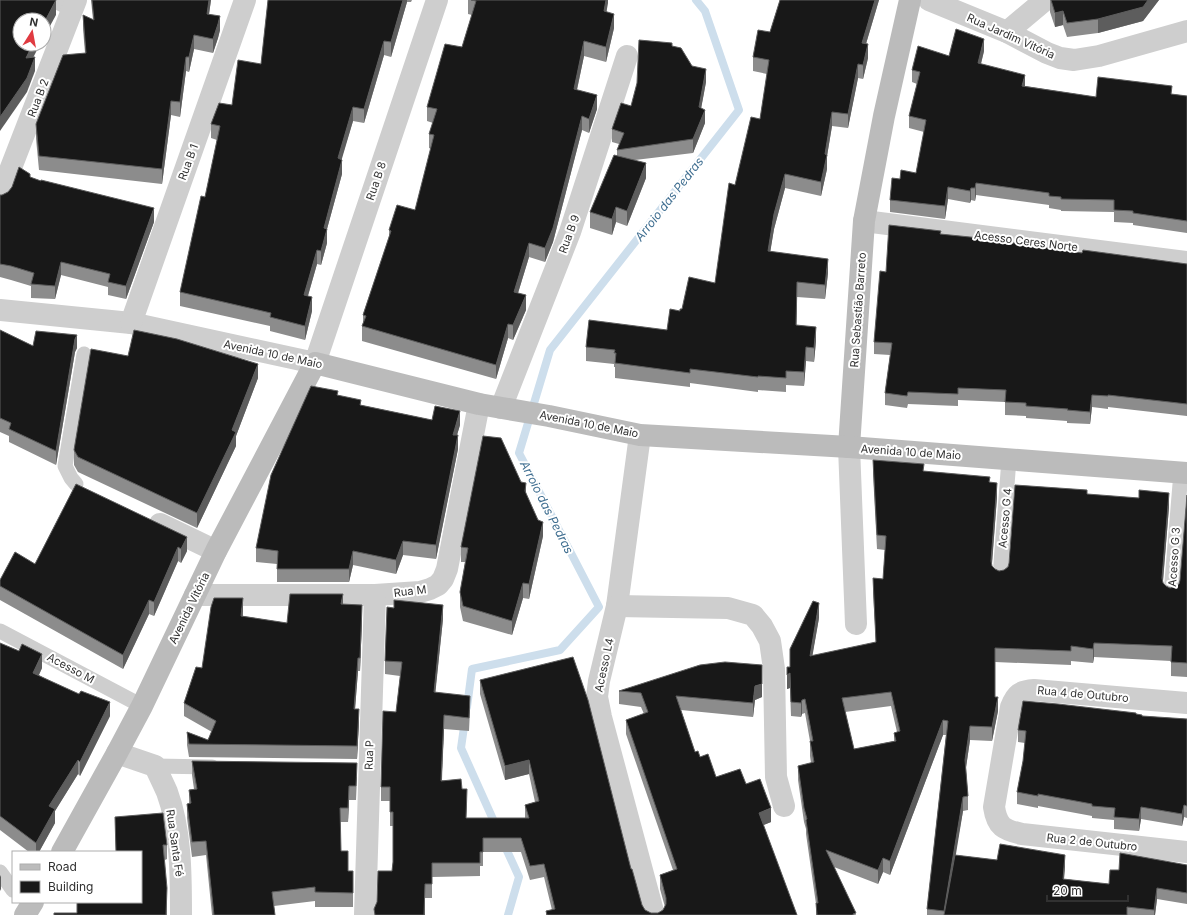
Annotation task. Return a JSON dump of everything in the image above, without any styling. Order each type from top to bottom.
[{"type":"street","name":"Rua B 1","points":[[131,323],[245,0]]},
{"type":"street","name":"Rua B 8","points":[[315,363],[437,0]]},
{"type":"street","name":"Rua Sebastião Barreto","points":[[856,624],[849,447],[864,220],[884,116],[910,0]]},
{"type":"street","name":"Rua Jardim Vitória","points":[[929,0],[1007,32],[1047,53],[1060,58],[1074,60],[1099,56],[1187,31]]},
{"type":"street","points":[[1007,32],[1046,0]]},
{"type":"street","name":"Rua B 2","points":[[0,196],[7,160],[74,5]]},
{"type":"street","name":"Rua B 9","points":[[509,409],[570,232],[627,56]]},
{"type":"street","name":"Acesso Ceres Norte","points":[[864,220],[1187,262]]},
{"type":"street","name":"Avenida 10 de Maio","points":[[0,310],[131,323],[315,363],[479,404],[549,416],[640,435],[849,447],[1184,473]]},
{"type":"street","name":"Avenida Vitória","points":[[63,851],[142,706],[216,551],[315,363]]},
{"type":"street","name":"Rua M","points":[[195,594],[375,595],[425,590],[438,585],[443,579],[447,570],[479,404]]},
{"type":"street","name":"Acesso L4","points":[[640,435],[617,606],[599,681],[597,697],[654,915]]},
{"type":"street","points":[[139,514],[216,551]]},
{"type":"street","name":"Rua P","points":[[365,915],[361,768],[375,595]]},
{"type":"street","points":[[617,606],[728,608],[753,615],[762,626],[770,641],[774,669],[776,777],[784,806]]},
{"type":"street","name":"Rua 4 de Outubro","points":[[1000,824],[996,818],[994,807],[1011,707],[1014,698],[1019,693],[1024,690],[1034,690],[1187,704]]},
{"type":"street","points":[[117,753],[155,766]]},
{"type":"street","name":"Rua Santa Fé","points":[[155,766],[167,792],[174,821],[181,874],[181,915]]},
{"type":"street","name":"Rua 2 de Outubro","points":[[1000,824],[1008,831],[1022,834],[1187,852]]},
{"type":"lane","points":[[52,0],[74,5]]},
{"type":"lane","points":[[83,488],[71,478],[66,466],[84,354]]},
{"type":"lane","name":"Acesso G 4","points":[[1000,576],[1010,459]]},
{"type":"lane","name":"Acesso G 3","points":[[1171,594],[1184,473]]},
{"type":"lane","name":"Acesso M","points":[[0,631],[142,706]]},
{"type":"lane","points":[[155,766],[226,767]]},
{"type":"lane","points":[[0,872],[12,889]]},
{"type":"building","points":[[0,0],[56,0],[50,12],[12,12],[12,52],[29,52],[26,58],[35,57],[27,78],[0,117]]},
{"type":"building","points":[[92,0],[209,0],[207,14],[220,16],[213,39],[194,35],[189,57],[186,57],[180,102],[171,101],[162,169],[39,156],[36,124],[63,55],[86,53],[83,15],[94,20]]},
{"type":"building","points":[[268,0],[403,0],[391,42],[384,41],[364,109],[353,107],[338,158],[342,160],[324,228],[327,229],[321,251],[317,250],[304,295],[312,297],[305,326],[270,317],[271,313],[180,292],[201,196],[205,197],[220,126],[211,124],[219,103],[232,105],[238,60],[261,64]]},
{"type":"building","points":[[471,0],[606,0],[604,11],[614,14],[606,47],[584,41],[574,89],[597,95],[589,119],[582,116],[553,228],[545,248],[529,243],[514,292],[526,295],[513,325],[508,324],[496,365],[362,326],[366,316],[363,315],[391,231],[389,230],[397,205],[415,210],[434,135],[429,134],[437,109],[427,107],[445,44],[462,47],[476,1]]},
{"type":"building","points":[[780,0],[875,0],[862,43],[868,44],[863,65],[858,64],[848,114],[832,112],[825,154],[827,155],[821,182],[785,174],[774,214],[768,251],[828,259],[825,285],[797,282],[796,325],[816,327],[814,348],[806,347],[804,372],[786,371],[786,378],[758,377],[690,369],[690,373],[615,363],[615,350],[586,347],[589,320],[667,330],[670,309],[680,311],[680,309],[682,309],[689,277],[715,283],[729,183],[735,185],[751,117],[760,119],[769,60],[753,57],[758,30],[770,32]]},
{"type":"building","points":[[1051,0],[1148,0],[1143,7],[1098,19],[1067,23],[1063,11],[1055,13]]},
{"type":"building","points":[[956,29],[984,39],[978,63],[1025,75],[1022,86],[1096,97],[1098,77],[1172,86],[1171,94],[1187,96],[1187,221],[1133,213],[1133,211],[1114,210],[1114,200],[1061,199],[1061,197],[1049,196],[1049,193],[976,183],[975,188],[971,188],[970,191],[948,187],[945,206],[890,200],[892,178],[900,179],[901,170],[916,173],[926,120],[909,116],[920,72],[912,70],[918,46],[949,56]]},
{"type":"building","points":[[639,40],[672,43],[672,46],[681,48],[692,66],[706,69],[699,107],[705,110],[693,139],[617,150],[624,133],[612,129],[621,103],[631,106],[637,83]]},
{"type":"building","points":[[614,155],[646,163],[627,211],[616,207],[612,219],[590,212]]},
{"type":"building","points":[[19,167],[30,174],[30,177],[41,181],[154,208],[126,286],[108,282],[110,274],[61,262],[55,286],[31,284],[34,273],[0,264],[0,195],[8,192],[12,187]]},
{"type":"building","points":[[889,225],[941,231],[940,234],[980,238],[1082,253],[1083,250],[1187,264],[1187,404],[1108,395],[1092,395],[1090,412],[1026,406],[1026,403],[1005,402],[1006,390],[958,388],[958,394],[908,392],[907,396],[885,393],[892,343],[874,342],[880,271],[886,272]]},
{"type":"building","points":[[0,330],[33,346],[36,331],[77,335],[75,339],[56,451],[9,429],[11,423],[0,418]]},
{"type":"building","points":[[134,330],[177,339],[258,364],[232,430],[236,432],[197,513],[78,457],[74,450],[91,349],[128,356]]},
{"type":"building","points":[[311,386],[338,391],[337,395],[361,400],[360,405],[432,420],[435,406],[460,411],[453,435],[458,435],[436,545],[403,541],[396,560],[353,551],[349,569],[277,569],[278,551],[256,548],[271,475]]},
{"type":"building","points":[[483,436],[501,438],[521,482],[526,483],[525,491],[538,520],[543,522],[529,584],[523,583],[512,621],[463,606],[460,592],[468,548],[461,547]]},
{"type":"building","points":[[873,460],[924,464],[923,471],[990,477],[989,482],[997,483],[991,561],[992,566],[999,571],[1008,567],[1009,563],[1015,485],[1087,490],[1087,494],[1139,498],[1139,490],[1169,493],[1162,578],[1163,583],[1170,588],[1179,584],[1180,580],[1187,495],[1187,663],[1171,662],[1172,646],[1094,643],[1093,649],[1071,646],[1071,651],[995,648],[995,697],[998,697],[992,727],[970,726],[965,760],[968,796],[963,797],[944,911],[927,909],[948,721],[943,720],[890,861],[883,858],[878,870],[826,850],[856,913],[853,915],[817,915],[816,903],[818,903],[807,819],[798,766],[814,762],[810,741],[813,741],[805,699],[802,700],[801,703],[791,702],[790,673],[787,675],[787,667],[790,667],[790,649],[813,601],[819,603],[810,656],[876,642],[873,578],[883,579],[886,536],[877,535]],"holes":[[[891,692],[900,731],[894,733],[896,741],[854,749],[842,698]]]},
{"type":"building","points":[[76,484],[187,537],[181,549],[178,547],[154,602],[149,600],[123,655],[0,586],[0,580],[15,552],[35,564]]},
{"type":"building","points":[[290,594],[343,594],[341,604],[362,605],[360,658],[358,658],[354,709],[359,709],[357,746],[189,744],[187,732],[208,740],[216,721],[184,703],[196,667],[202,668],[211,607],[214,598],[243,598],[241,616],[287,623]]},
{"type":"building","points":[[394,600],[443,605],[434,692],[470,696],[469,718],[444,715],[441,781],[461,779],[462,789],[467,789],[466,818],[529,818],[525,805],[539,801],[529,760],[505,766],[480,680],[573,657],[588,700],[631,869],[642,905],[645,910],[651,913],[658,913],[663,910],[666,904],[666,898],[660,875],[677,869],[626,720],[648,712],[641,693],[619,691],[700,665],[725,662],[762,665],[762,684],[755,686],[753,703],[676,696],[695,752],[698,751],[700,757],[708,754],[716,777],[740,769],[746,784],[760,779],[771,808],[759,813],[797,915],[547,915],[546,911],[555,909],[544,864],[530,866],[521,838],[483,838],[483,852],[480,852],[480,863],[432,863],[432,884],[425,884],[424,915],[375,915],[374,909],[377,902],[378,871],[392,871],[393,862],[393,812],[390,812],[390,787],[381,787],[383,711],[396,712],[402,662],[385,661],[387,607],[394,608]]},
{"type":"building","points":[[0,643],[19,651],[22,644],[42,654],[33,673],[79,694],[81,691],[110,702],[80,762],[78,760],[49,806],[55,809],[36,843],[0,816]]},
{"type":"building","points":[[1023,701],[1136,713],[1142,716],[1187,719],[1187,806],[1184,805],[1182,814],[1141,807],[1139,819],[1114,817],[1115,808],[1092,806],[1092,804],[1038,794],[1038,796],[1017,792],[1023,761],[1026,731],[1018,730]]},
{"type":"building","points":[[192,761],[357,763],[356,786],[349,786],[348,808],[340,808],[341,851],[348,851],[348,871],[353,871],[353,893],[315,892],[315,887],[272,892],[275,915],[214,915],[206,841],[192,842],[187,804],[191,803],[189,790],[197,789]]},
{"type":"building","points":[[163,813],[167,845],[163,845],[167,888],[166,915],[54,915],[54,913],[77,913],[77,903],[142,903],[142,851],[116,851],[115,817]]},
{"type":"building","points":[[1000,844],[1065,855],[1063,879],[1109,884],[1110,870],[1119,870],[1120,853],[1187,865],[1187,893],[1157,888],[1154,910],[1127,907],[1127,915],[944,915],[955,855],[997,860]]},
{"type":"waterway","name":"Arroio das Pedras","points":[[467,707],[472,669],[560,650],[599,607],[519,453],[550,350],[739,110],[705,11],[696,0]]},
{"type":"waterway","name":"Arroio das Pedras","points":[[465,720],[461,748],[496,826]]},
{"type":"waterway","name":"Arroio das Pedras","points":[[503,842],[519,877],[508,915]]}]
